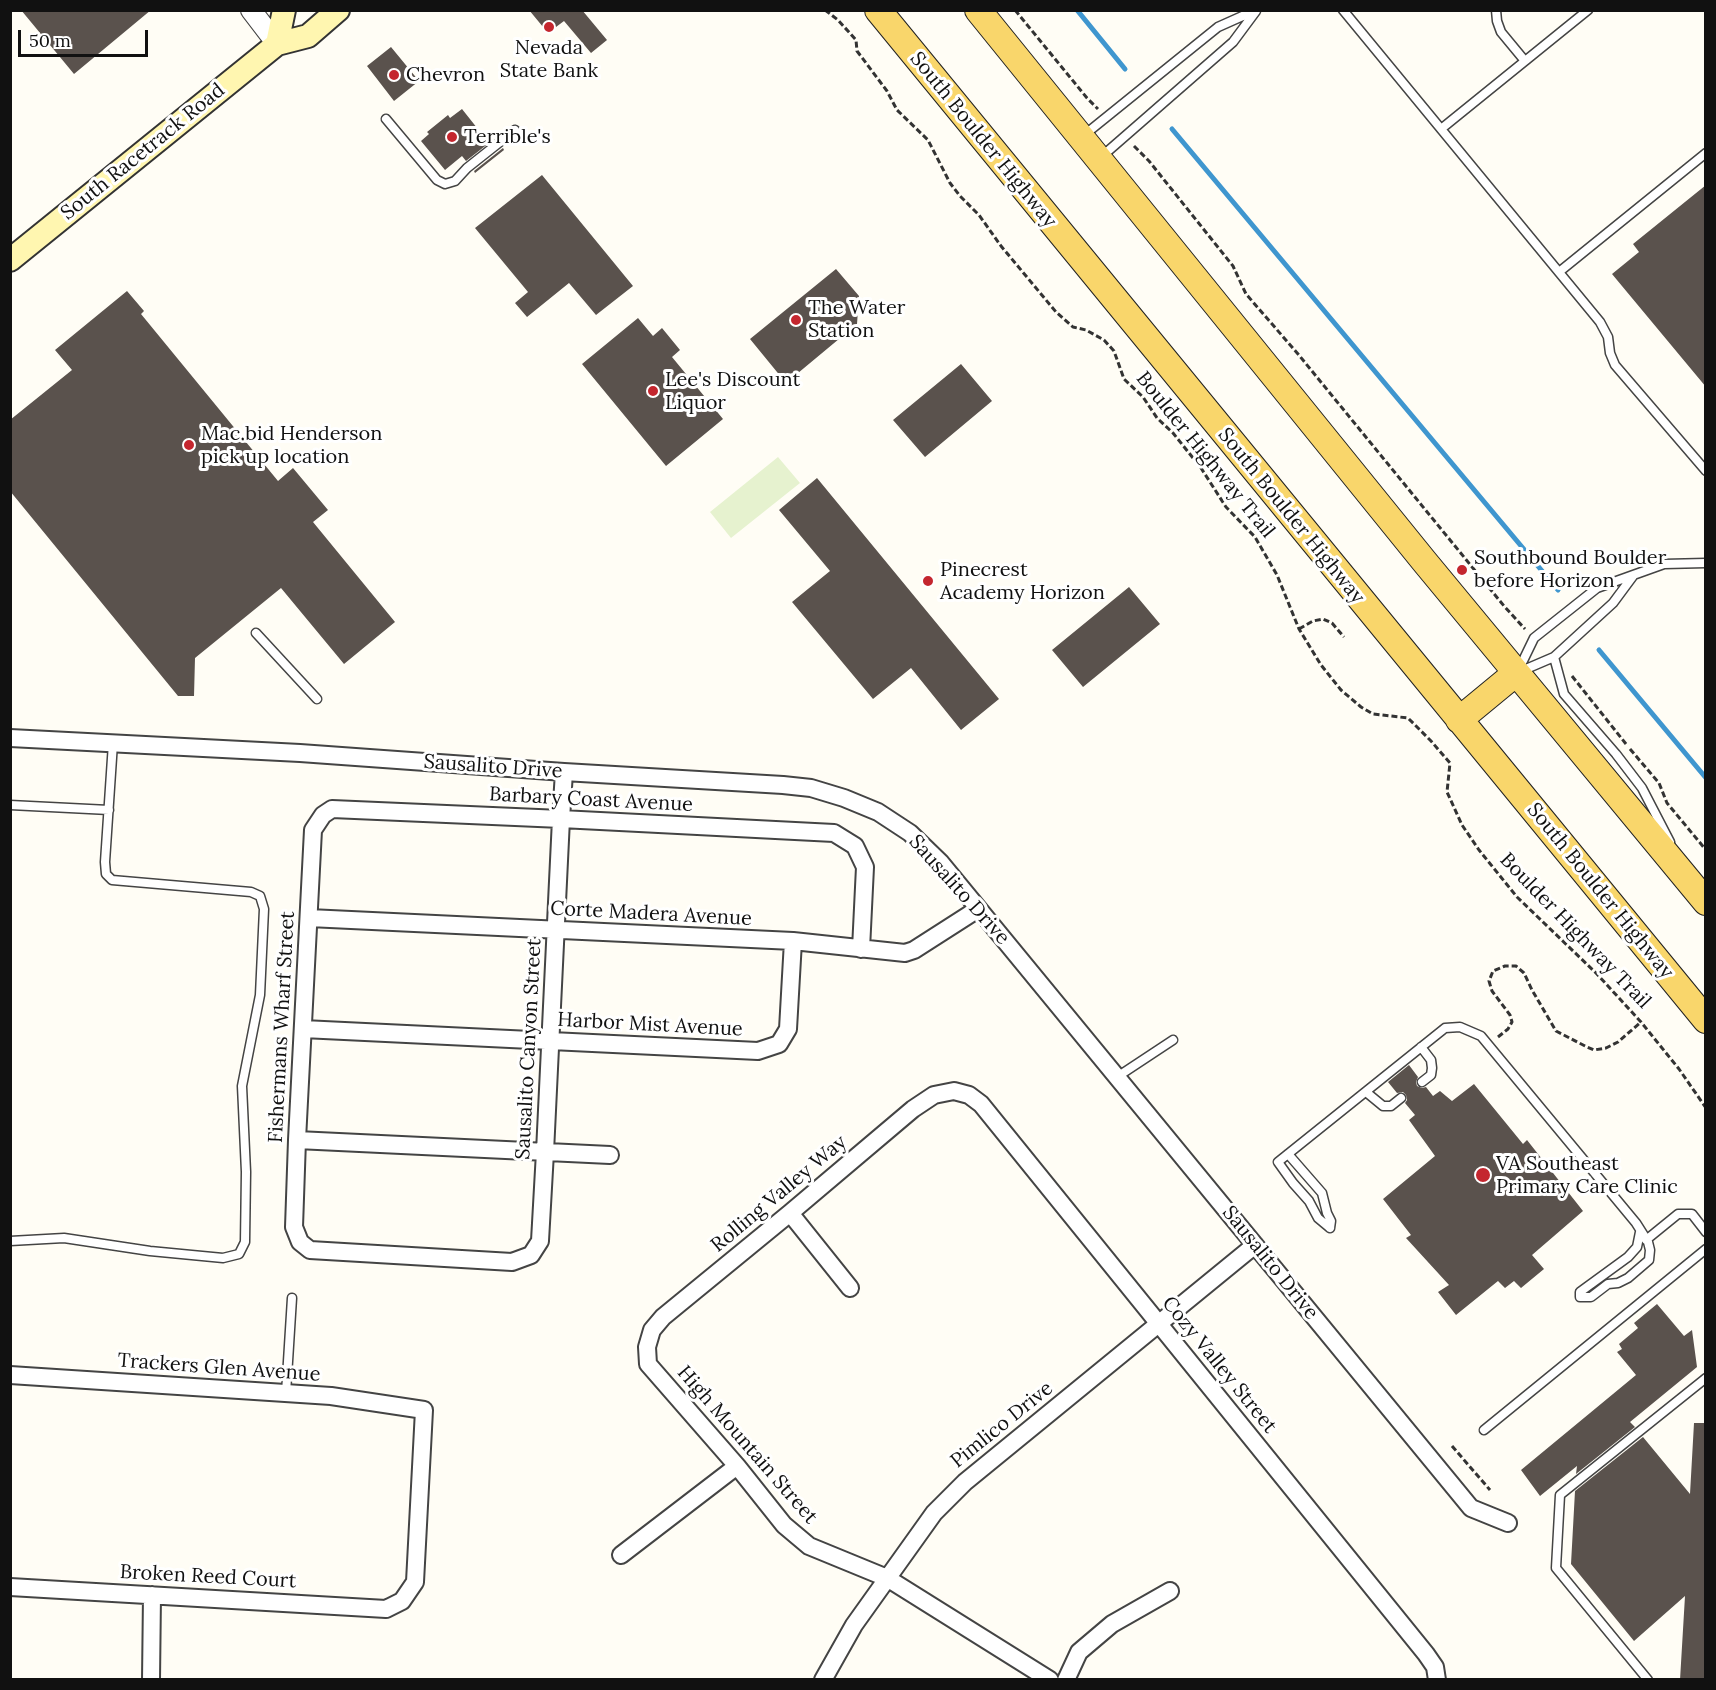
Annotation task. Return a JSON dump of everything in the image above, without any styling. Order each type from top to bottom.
[{"type":"main road","points":[[277,44],[284,10]]},
{"type":"main road","name":"South Racetrack Road","points":[[10,260],[277,44],[308,36],[338,10]]},
{"type":"main road","name":"South Boulder Highway","points":[[878,10],[1706,1020]]},
{"type":"main road","points":[[978,10],[1516,673],[1701,896]]},
{"type":"main road","points":[[1459,720],[1516,673]]},
{"type":"street","points":[[251,10],[277,44]]},
{"type":"street","name":"Sausalito Drive","points":[[10,738],[300,753],[783,785],[811,788],[878,812],[910,833],[941,863],[1471,1508],[1508,1523]]},
{"type":"street","name":"Sausalito Canyon Street","points":[[531,1255],[540,1241],[564,772]]},
{"type":"street","name":"Barbary Coast Avenue","points":[[323,815],[332,809],[834,833],[855,846],[865,867],[861,948]]},
{"type":"street","name":"Fishermans Wharf Street","points":[[323,815],[313,830],[294,1227],[300,1242],[310,1250],[512,1262],[531,1255]]},
{"type":"street","name":"Corte Madera Avenue","points":[[309,918],[793,941],[905,953],[914,950],[978,909]]},
{"type":"street","name":"Harbor Mist Avenue","points":[[303,1029],[758,1051],[779,1044],[788,1029],[793,941]]},
{"type":"street","name":"Rolling Valley Way","points":[[646,1347],[652,1330],[663,1317],[913,1109],[934,1095],[954,1091]]},
{"type":"street","name":"Cozy Valley Street","points":[[954,1091],[969,1095],[981,1104],[1426,1654],[1435,1667],[1437,1680]]},
{"type":"street","points":[[297,1140],[610,1155]]},
{"type":"street","points":[[790,1213],[850,1288]]},
{"type":"street","name":"Pimlico Drive","points":[[823,1680],[854,1625],[934,1513],[965,1482],[1255,1245]]},
{"type":"street","name":"High Mountain Street","points":[[646,1347],[648,1364],[737,1466],[784,1525],[809,1546],[887,1578],[1050,1680]]},
{"type":"street","name":"Trackers Glen Avenue","points":[[10,1375],[331,1396],[424,1410],[415,1582],[402,1601]]},
{"type":"street","points":[[621,1554],[737,1466]]},
{"type":"street","name":"Broken Reed Court","points":[[10,1587],[386,1609],[402,1601]]},
{"type":"street","points":[[1066,1680],[1079,1652],[1087,1645],[1112,1624],[1170,1592]]},
{"type":"street","points":[[151,1680],[152,1595]]},
{"type":"lane","points":[[1082,138],[1218,27],[1256,10],[1233,42],[1099,159]]},
{"type":"lane","points":[[1343,10],[1600,322],[1616,364],[1706,471]]},
{"type":"lane","points":[[1496,10],[1501,32],[1525,61]]},
{"type":"lane","points":[[1441,129],[1588,10]]},
{"type":"lane","points":[[386,119],[436,180],[445,184],[455,181],[467,168],[515,130]]},
{"type":"lane","points":[[1559,272],[1706,153]]},
{"type":"lane","points":[[1516,673],[1534,638],[1597,588],[1664,564],[1706,563]]},
{"type":"lane","points":[[1516,673],[1554,657],[1613,603],[1633,576]]},
{"type":"lane","points":[[256,633],[317,699]]},
{"type":"lane","points":[[1554,657],[1564,694],[1642,788],[1701,896]]},
{"type":"lane","points":[[10,1241],[64,1238],[150,1251],[223,1258],[239,1254],[245,1242],[246,1172],[242,1086],[260,995],[264,909],[260,896],[250,892],[112,880],[106,874],[113,743]]},
{"type":"lane","points":[[10,805],[108,810]]},
{"type":"lane","points":[[1288,1154],[1322,1193],[1331,1221],[1330,1228],[1318,1218],[1309,1201],[1278,1161],[1445,1028],[1460,1027],[1481,1036],[1631,1217],[1643,1236],[1650,1250],[1649,1260],[1628,1278],[1618,1283],[1608,1284],[1591,1296],[1580,1297],[1580,1292],[1628,1257],[1643,1236],[1678,1214],[1692,1214],[1706,1232]]},
{"type":"lane","points":[[1117,1077],[1173,1040]]},
{"type":"lane","points":[[1421,1047],[1431,1060],[1432,1068],[1431,1075],[1422,1082]]},
{"type":"lane","points":[[1366,1092],[1383,1106],[1391,1106],[1401,1098]]},
{"type":"lane","points":[[1484,1430],[1706,1249]]},
{"type":"lane","points":[[286,1393],[292,1298]]},
{"type":"lane","points":[[1648,1680],[1556,1568],[1560,1495],[1706,1378]]},
{"type":"path","name":"Boulder Highway Trail","points":[[825,10],[838,20],[856,40],[857,51],[887,91],[897,110],[928,140],[950,183],[979,215],[1034,287],[1073,327],[1086,330],[1104,340],[1114,351],[1124,379],[1143,397],[1157,418],[1173,433],[1196,462],[1226,507],[1255,537],[1277,575],[1299,629],[1321,665],[1341,690],[1373,714],[1408,718],[1437,748],[1450,763],[1447,792],[1453,807],[1479,850],[1517,897],[1596,973],[1641,1022],[1679,1069],[1706,1108]]},
{"type":"path","points":[[1015,10],[1087,98],[1106,117]]},
{"type":"path","points":[[1125,137],[1149,161],[1217,244],[1233,266],[1246,294],[1298,354],[1504,606],[1534,638]]},
{"type":"path","points":[[1299,629],[1313,621],[1323,619],[1332,623],[1344,637]]},
{"type":"path","points":[[1554,657],[1579,684],[1659,783],[1667,803],[1706,850]]},
{"type":"path","points":[[1498,1037],[1508,1029],[1512,1022],[1510,1015],[1492,992],[1489,981],[1493,971],[1505,966],[1516,966],[1524,973],[1556,1031],[1594,1050],[1606,1048],[1618,1042],[1641,1022]]},
{"type":"path","points":[[1452,1446],[1490,1490]]},
{"type":"green space","points":[[778,457],[800,483],[731,538],[710,512]]},
{"type":"building","points":[[21,10],[151,10],[74,74]]},
{"type":"building","points":[[529,10],[582,10],[607,40],[591,53],[564,21],[548,33]]},
{"type":"building","points":[[391,47],[419,81],[394,101],[367,66]]},
{"type":"building","points":[[462,109],[489,143],[466,161],[462,156],[445,170],[421,141],[429,134],[427,132],[448,115],[450,118]]},
{"type":"building","points":[[503,148],[504,150],[475,173],[474,171]]},
{"type":"building","points":[[542,175],[633,286],[596,315],[569,283],[527,317],[515,303],[528,292],[475,228]]},
{"type":"building","points":[[1706,185],[1706,387],[1612,274],[1639,252],[1633,244]]},
{"type":"building","points":[[836,269],[859,296],[857,324],[786,383],[750,339]]},
{"type":"building","points":[[127,291],[144,311],[141,314],[278,481],[293,468],[328,510],[313,522],[395,622],[344,664],[281,588],[195,658],[194,696],[178,696],[10,491],[10,420],[72,370],[55,350]]},
{"type":"building","name":"Lee's Discount Liquor","points":[[638,318],[653,336],[662,328],[680,350],[672,357],[723,419],[666,466],[582,364]]},
{"type":"building","points":[[961,364],[992,401],[925,457],[893,420]]},
{"type":"building","points":[[817,478],[999,699],[961,730],[911,668],[873,699],[792,602],[830,571],[779,510]]},
{"type":"building","points":[[1129,587],[1160,624],[1083,687],[1052,650]]},
{"type":"building","name":"VA Southeast Primary Care Clinic","points":[[1409,1065],[1418,1077],[1417,1086],[1426,1087],[1433,1096],[1440,1091],[1452,1101],[1474,1084],[1523,1144],[1527,1140],[1583,1211],[1532,1255],[1544,1269],[1521,1288],[1514,1281],[1505,1288],[1498,1281],[1456,1315],[1438,1292],[1449,1285],[1406,1238],[1411,1235],[1383,1199],[1435,1156],[1409,1120],[1415,1115],[1405,1103],[1406,1095],[1403,1092],[1397,1093],[1388,1082]]},
{"type":"building","points":[[1657,1304],[1684,1336],[1692,1330],[1697,1367],[1630,1422],[1635,1427],[1576,1474],[1577,1466],[1540,1496],[1521,1470],[1636,1375],[1617,1352],[1622,1349],[1619,1344],[1638,1328],[1634,1323]]},
{"type":"building","points":[[1694,1423],[1706,1423],[1706,1680],[1680,1680],[1685,1596],[1634,1641],[1571,1564],[1575,1491],[1643,1437],[1690,1494]]},
{"type":"waterway","points":[[1077,10],[1125,69]]},
{"type":"waterway","points":[[1172,129],[1558,590]]},
{"type":"waterway","points":[[1599,650],[1706,778]]},
{"type":"place","name":"Nevada State Bank","points":[[549,27]]},
{"type":"place","name":"Chevron","points":[[394,75]]},
{"type":"place","name":"Terrible's","points":[[452,137]]},
{"type":"place","name":"The Water Station","points":[[796,320]]},
{"type":"place","name":"Lee's Discount Liquor","points":[[653,391]]},
{"type":"place","name":"Mac.bid Henderson pick up location","points":[[189,445]]},
{"type":"place","name":"Southbound Boulder before Horizon","points":[[1462,570]]},
{"type":"place","name":"Pinecrest Academy Horizon","points":[[928,581]]},
{"type":"place","name":"VA Southeast Primary Care Clinic","points":[[1483,1175]]}]
